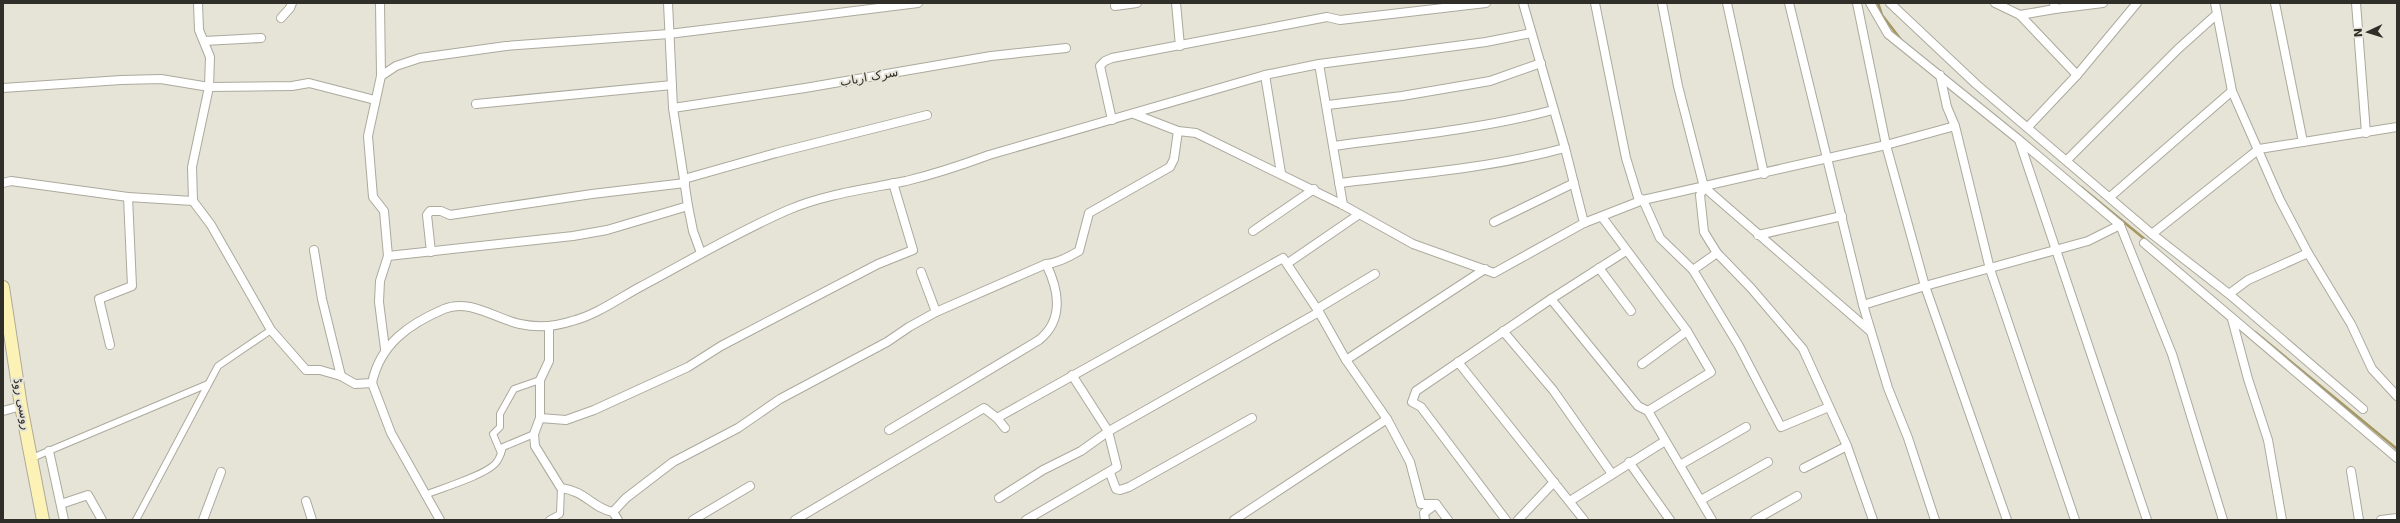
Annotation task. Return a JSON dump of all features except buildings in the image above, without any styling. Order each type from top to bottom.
[{"type":"main road","name":"روسی روڈ","points":[[3,287],[21,406],[43,520]]},
{"type":"street","points":[[198,3],[198,22],[210,57],[209,87],[192,167],[193,201],[211,225],[271,330],[306,370],[320,370],[341,376],[355,384],[372,382]]},
{"type":"street","points":[[281,18],[290,8],[292,3]]},
{"type":"street","points":[[380,3],[380,76],[368,136],[373,197],[384,211],[388,256],[380,281],[379,302],[385,349]]},
{"type":"street","points":[[668,3],[673,108],[688,206],[693,231],[701,253]]},
{"type":"street","points":[[380,76],[396,66],[420,58],[506,46],[669,34],[918,3]]},
{"type":"street","points":[[1115,6],[1137,3]]},
{"type":"street","points":[[1176,3],[1180,46]]},
{"type":"street","points":[[1112,120],[1100,66],[1105,61],[1327,17],[1340,20],[1486,3]]},
{"type":"street","points":[[1523,3],[1565,148],[1584,223]]},
{"type":"street","points":[[1595,3],[1626,158],[1638,197],[1643,200],[1660,238],[1693,270],[1739,346],[1781,427],[1829,407]]},
{"type":"street","points":[[1662,3],[1678,86],[1704,187],[1870,331]]},
{"type":"street","points":[[1727,3],[1764,174]]},
{"type":"street","points":[[1789,3],[1870,331],[1888,388],[1908,438],[1935,520]]},
{"type":"street","points":[[1857,3],[1886,145],[1925,286],[2007,520]]},
{"type":"street","points":[[1870,3],[1888,34],[2018,139],[2120,225],[2172,354],[2223,520]]},
{"type":"street","points":[[1890,3],[1976,84],[2152,234],[2229,294],[2363,410]]},
{"type":"street","points":[[1995,3],[2020,15],[2077,75]]},
{"type":"street","points":[[2020,15],[2054,6],[2103,3]]},
{"type":"street","points":[[2215,3],[2232,91],[2259,149],[2280,200],[2308,253],[2351,324],[2372,369],[2397,396]]},
{"type":"street","points":[[2275,3],[2303,142]]},
{"type":"street","points":[[2356,3],[2366,133]]},
{"type":"street","points":[[2028,127],[2077,75],[2133,5]]},
{"type":"street","points":[[2067,160],[2178,49],[2217,14]]},
{"type":"street","points":[[436,518],[426,495],[391,433],[372,382],[374,371],[385,349],[397,336],[421,320],[446,308],[474,307],[521,324],[549,327],[574,321],[605,306],[701,253],[790,209],[862,189],[951,169],[989,155],[1265,75],[1319,64],[1486,42],[1531,33]]},
{"type":"street","points":[[204,41],[261,38]]},
{"type":"street","name":"سرک ارباب","points":[[673,108],[805,88],[991,56],[1066,48]]},
{"type":"street","points":[[1328,105],[1402,96],[1490,81],[1541,63]]},
{"type":"street","points":[[1319,64],[1328,105],[1343,204]]},
{"type":"street","points":[[1265,75],[1281,173]]},
{"type":"street","points":[[1940,75],[1947,107],[1955,126],[1990,269],[2075,520]]},
{"type":"street","points":[[3,88],[161,79],[209,87],[292,86],[309,83],[375,100]]},
{"type":"street","points":[[476,104],[672,86]]},
{"type":"street","points":[[2110,197],[2232,91]]},
{"type":"street","points":[[1333,146],[1519,119],[1553,110]]},
{"type":"street","points":[[1134,114],[1178,131],[1196,133],[1343,204],[1358,215],[1413,244],[1494,273],[1584,223],[1643,200],[1764,174],[1828,157],[1886,145],[1955,126]]},
{"type":"street","points":[[431,252],[427,215],[430,211],[442,211],[450,215],[684,181],[776,153],[927,115]]},
{"type":"street","points":[[2152,234],[2259,149],[2366,133],[2397,126]]},
{"type":"street","points":[[613,512],[626,498],[673,462],[738,428],[780,399],[887,342],[908,327],[936,312],[1046,264],[1053,263],[1079,250],[1089,213],[1170,167],[1174,159],[1178,131]]},
{"type":"street","points":[[2018,139],[2033,176],[2055,249],[2147,520]]},
{"type":"street","points":[[1339,184],[1466,168],[1530,158],[1565,148]]},
{"type":"street","points":[[3,183],[11,181],[128,197],[193,201]]},
{"type":"street","points":[[540,418],[566,420],[594,410],[688,367],[721,346],[878,264],[913,250],[893,183]]},
{"type":"street","points":[[1494,222],[1574,183]]},
{"type":"street","points":[[1704,187],[1700,195],[1704,232],[1717,253],[1751,288],[1803,349],[1847,446],[1873,520]]},
{"type":"street","points":[[1253,231],[1314,190]]},
{"type":"street","points":[[110,345],[99,299],[132,286],[128,197]]},
{"type":"street","points":[[388,256],[574,236],[607,230],[688,206]]},
{"type":"street","points":[[1288,263],[1358,215]]},
{"type":"street","points":[[1758,235],[1842,216]]},
{"type":"street","points":[[1602,217],[1687,331],[1711,372],[1648,411]]},
{"type":"street","points":[[1863,305],[2055,249],[2088,242],[2120,225]]},
{"type":"street","points":[[2144,243],[2397,458]]},
{"type":"street","points":[[314,250],[322,299],[341,376]]},
{"type":"street","points":[[1506,520],[1421,407],[1412,402],[1416,391],[1551,299],[1626,251]]},
{"type":"street","points":[[1693,270],[1717,253]]},
{"type":"street","points":[[2229,294],[2248,280],[2308,253]]},
{"type":"street","points":[[997,418],[1283,258],[1288,263],[1318,310],[1346,360],[1388,419],[1410,462],[1421,504],[1436,504]]},
{"type":"street","points":[[889,430],[1032,344],[1050,331],[1058,303],[1054,281],[1046,264]]},
{"type":"street","points":[[1599,268],[1631,311]]},
{"type":"street","points":[[1346,360],[1485,269]]},
{"type":"street","points":[[921,272],[936,312]]},
{"type":"street","points":[[999,498],[1043,470],[1081,451],[1108,431],[1318,310],[1375,274]]},
{"type":"street","points":[[1551,299],[1638,406],[1648,411],[1712,520]]},
{"type":"street","points":[[2232,319],[2248,379],[2268,440],[2282,520]]},
{"type":"street","points":[[549,327],[549,361],[540,380],[540,418],[534,434],[534,446],[561,488],[560,514],[564,520]]},
{"type":"street","points":[[136,520],[218,366],[271,330]]},
{"type":"street","points":[[1503,331],[1553,390],[1612,474]]},
{"type":"street","points":[[1642,364],[1687,331]]},
{"type":"street","points":[[1458,362],[1584,520]]},
{"type":"street","points":[[1026,520],[1064,496],[1110,473],[1117,467],[1108,431],[1072,375]]},
{"type":"street","points":[[501,453],[493,434],[500,427],[500,414],[514,389],[540,380]]},
{"type":"street","points":[[32,458],[208,384]]},
{"type":"street","points":[[3,411],[21,406]]},
{"type":"street","points":[[795,520],[984,408],[997,418],[1005,428]]},
{"type":"street","points":[[1110,473],[1116,489],[1120,490],[1129,488],[1252,418]]},
{"type":"street","points":[[1234,520],[1388,419]]},
{"type":"street","points":[[1680,465],[1746,427]]},
{"type":"street","points":[[426,495],[484,471],[494,465],[503,447],[534,434]]},
{"type":"street","points":[[1570,501],[1629,462],[1665,441]]},
{"type":"street","points":[[1804,468],[1847,446]]},
{"type":"street","points":[[49,451],[64,520]]},
{"type":"street","points":[[1629,462],[1670,520]]},
{"type":"street","points":[[1701,500],[1768,462]]},
{"type":"street","points":[[2351,471],[2359,520]]},
{"type":"street","points":[[203,520],[221,472]]},
{"type":"street","points":[[1518,520],[1554,482]]},
{"type":"street","points":[[693,520],[750,486]]},
{"type":"street","points":[[561,488],[580,492],[604,510],[613,512],[618,520]]},
{"type":"street","points":[[61,504],[88,495],[102,520]]},
{"type":"street","points":[[1755,520],[1797,496]]},
{"type":"street","points":[[306,501],[312,520]]},
{"type":"street","points":[[1425,520],[1424,513],[1436,504]]},
{"type":"street","points":[[1436,504],[1448,520]]},
{"type":"street","points":[[549,520],[560,514]]},
{"type":"street","points":[[2381,520],[2397,518]]},
{"type":"waterway","points":[[1878,3],[1882,15],[1902,41]]},
{"type":"waterway","points":[[2081,187],[2147,241]]},
{"type":"waterway","points":[[2255,332],[2397,449]]}]
